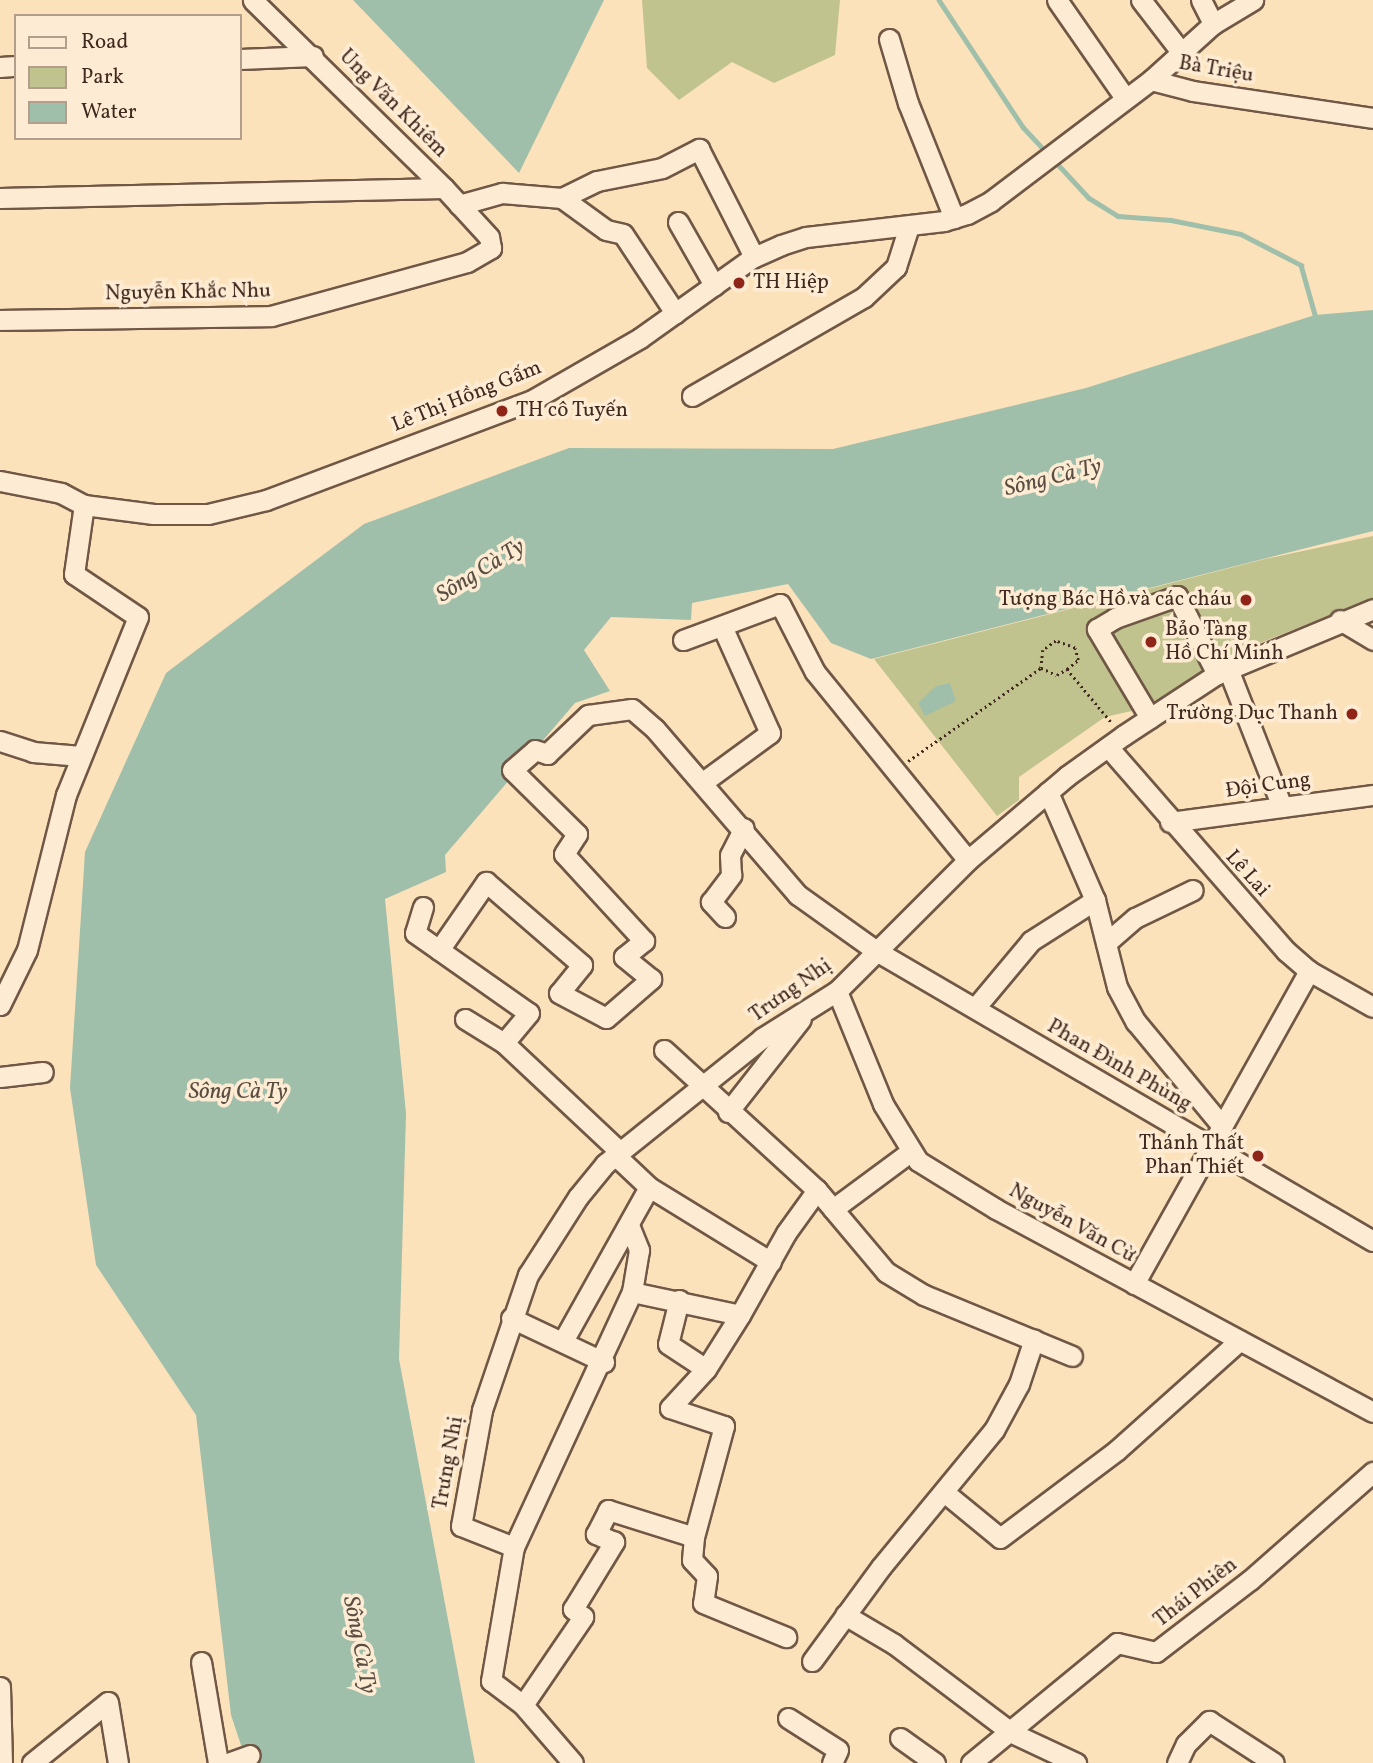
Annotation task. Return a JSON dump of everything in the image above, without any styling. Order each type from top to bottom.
[{"type":"street","name":"Ung Văn Khiêm","points":[[253,0],[313,56],[444,188],[489,237],[491,248]]},
{"type":"street","points":[[1057,0],[1125,98]]},
{"type":"street","points":[[1141,0],[1181,52]]},
{"type":"street","points":[[1201,0],[1213,24]]},
{"type":"street","points":[[1150,80],[1213,24],[1253,0]]},
{"type":"street","points":[[889,39],[908,103],[954,218]]},
{"type":"street","points":[[242,59],[313,56]]},
{"type":"street","name":"Bà Triệu","points":[[1033,167],[1150,80],[1193,91],[1373,118]]},
{"type":"street","points":[[459,205],[502,193],[562,198],[597,181],[662,168],[699,149],[754,257]]},
{"type":"street","name":"Lê Thị Hồng Gấm","points":[[0,481],[61,493],[84,505],[177,515],[245,507],[534,399],[675,313],[754,257],[806,237],[909,226],[954,218],[991,201],[1033,167]]},
{"type":"street","points":[[0,198],[444,188]]},
{"type":"street","points":[[562,198],[606,230],[623,234],[675,313]]},
{"type":"street","points":[[678,222],[714,285]]},
{"type":"street","points":[[692,396],[864,297],[895,267],[909,226]]},
{"type":"street","name":"Nguyễn Khắc Nhu","points":[[0,320],[271,316],[467,262],[491,248]]},
{"type":"street","points":[[0,1005],[27,950],[65,795],[138,617],[74,574],[84,505]]},
{"type":"street","points":[[1150,718],[1097,629],[1115,618],[1177,596],[1223,671],[1282,807]]},
{"type":"street","points":[[683,640],[780,604],[815,672],[897,769],[968,860]]},
{"type":"street","name":"Trưng Nhị","points":[[514,1547],[461,1526],[482,1410],[511,1318],[534,1264],[578,1197],[617,1153],[762,1038],[837,991],[968,860],[1067,776],[1124,735],[1223,671],[1373,609]]},
{"type":"street","points":[[1340,621],[1373,640]]},
{"type":"street","points":[[703,782],[770,733],[722,626]]},
{"type":"street","name":"Phan Đình Phùng","points":[[439,950],[486,882],[582,965],[559,993],[606,1018],[651,979],[624,957],[644,941],[564,854],[578,834],[512,770],[535,750],[547,754],[588,715],[632,709],[703,782],[799,895],[878,952],[1373,1241]]},
{"type":"street","points":[[0,741],[33,752],[82,756]]},
{"type":"street","name":"Lê Lai","points":[[1108,747],[1170,822],[1309,971],[1373,1007]]},
{"type":"street","points":[[1048,792],[1095,901],[1117,987],[1136,1022],[1222,1126]]},
{"type":"street","name":"Đội Cung","points":[[1170,822],[1373,794]]},
{"type":"street","points":[[725,917],[711,902],[731,875],[730,855],[744,828]]},
{"type":"street","points":[[1105,943],[1135,918],[1193,890]]},
{"type":"street","points":[[975,1009],[1031,942],[1095,901]]},
{"type":"street","points":[[423,907],[415,933],[529,1013],[504,1044]]},
{"type":"street","points":[[1134,1284],[1309,971]]},
{"type":"street","name":"Nguyễn Văn Cừ","points":[[837,991],[883,1104],[911,1152],[996,1209],[1373,1412]]},
{"type":"street","points":[[728,1112],[811,1007]]},
{"type":"street","points":[[465,1019],[504,1044],[649,1187],[771,1262]]},
{"type":"street","points":[[664,1050],[728,1112],[817,1190],[886,1272],[923,1295],[1072,1356]]},
{"type":"street","points":[[0,1077],[43,1072]]},
{"type":"street","points":[[833,1209],[911,1152]]},
{"type":"street","points":[[563,1341],[649,1187]]},
{"type":"street","points":[[786,1637],[704,1603],[707,1576],[692,1560],[694,1537],[724,1426],[670,1408],[706,1369],[786,1233],[817,1190]]},
{"type":"street","points":[[573,1763],[523,1705],[491,1681],[514,1547],[542,1479],[604,1362],[632,1292],[639,1250],[629,1225]]},
{"type":"street","points":[[632,1292],[740,1315]]},
{"type":"street","points":[[679,1300],[668,1344],[706,1369]]},
{"type":"street","points":[[511,1318],[604,1362]]},
{"type":"street","points":[[812,1661],[1009,1406],[1034,1339]]},
{"type":"street","points":[[944,1492],[1000,1538],[1117,1450],[1239,1342]]},
{"type":"street","name":"Thái Phiên","points":[[971,1763],[1012,1733],[1116,1643],[1156,1652],[1250,1580],[1373,1472]]},
{"type":"street","points":[[523,1705],[583,1617],[573,1609],[614,1542],[596,1534],[608,1510],[694,1537]]},
{"type":"street","points":[[845,1615],[894,1644],[1012,1733],[1076,1763]]},
{"type":"street","points":[[201,1661],[218,1763]]},
{"type":"street","points":[[0,1687],[2,1763]]},
{"type":"street","points":[[32,1763],[108,1702],[118,1763]]},
{"type":"street","points":[[789,1718],[838,1750],[832,1763]]},
{"type":"street","points":[[1177,1763],[1186,1744],[1209,1721],[1274,1763]]},
{"type":"street","points":[[900,1738],[935,1763]]},
{"type":"street","points":[[228,1763],[250,1755]]},
{"type":"path","points":[[897,769],[1041,668],[1043,650],[1056,641],[1075,648],[1078,660],[1057,675],[1041,668]]},
{"type":"path","points":[[1067,669],[1124,735]]},
{"type":"green space","points":[[642,0],[840,0],[835,55],[774,83],[732,62],[679,100],[647,68]]},
{"type":"green space","points":[[1373,536],[1373,598],[1235,653],[1145,708],[1105,717],[1019,777],[1019,800],[997,816],[874,659],[1265,559]]},
{"type":"water","points":[[353,0],[604,0],[519,173]]},
{"type":"water","name":"Sông Cà Ty","points":[[1373,310],[1373,531],[871,659],[831,643],[788,584],[692,603],[691,620],[611,617],[584,650],[610,691],[575,703],[445,855],[446,872],[385,899],[406,1113],[399,1359],[475,1763],[247,1763],[231,1715],[196,1415],[96,1265],[70,1088],[85,852],[166,673],[364,524],[569,448],[833,449],[1086,388],[1315,315]]},
{"type":"water","points":[[950,683],[956,701],[925,716],[918,703],[936,686]]},
{"type":"waterway","points":[[939,0],[1023,127],[1047,153]]},
{"type":"waterway","points":[[1053,159],[1089,198],[1118,216],[1171,220],[1241,234],[1301,265],[1316,318]]},
{"type":"place","name":"TH Hiệp","points":[[739,283]]},
{"type":"place","name":"TH cô Tuyến","points":[[502,411]]},
{"type":"place","name":"Tượng Bác Hồ và các cháu","points":[[1246,600]]},
{"type":"place","name":"Bảo Tàng Hồ Chí Minh","points":[[1151,642]]},
{"type":"place","name":"Trường Dục Thanh","points":[[1352,714]]},
{"type":"place","name":"Thánh Thất Phan Thiết","points":[[1258,1156]]}]
